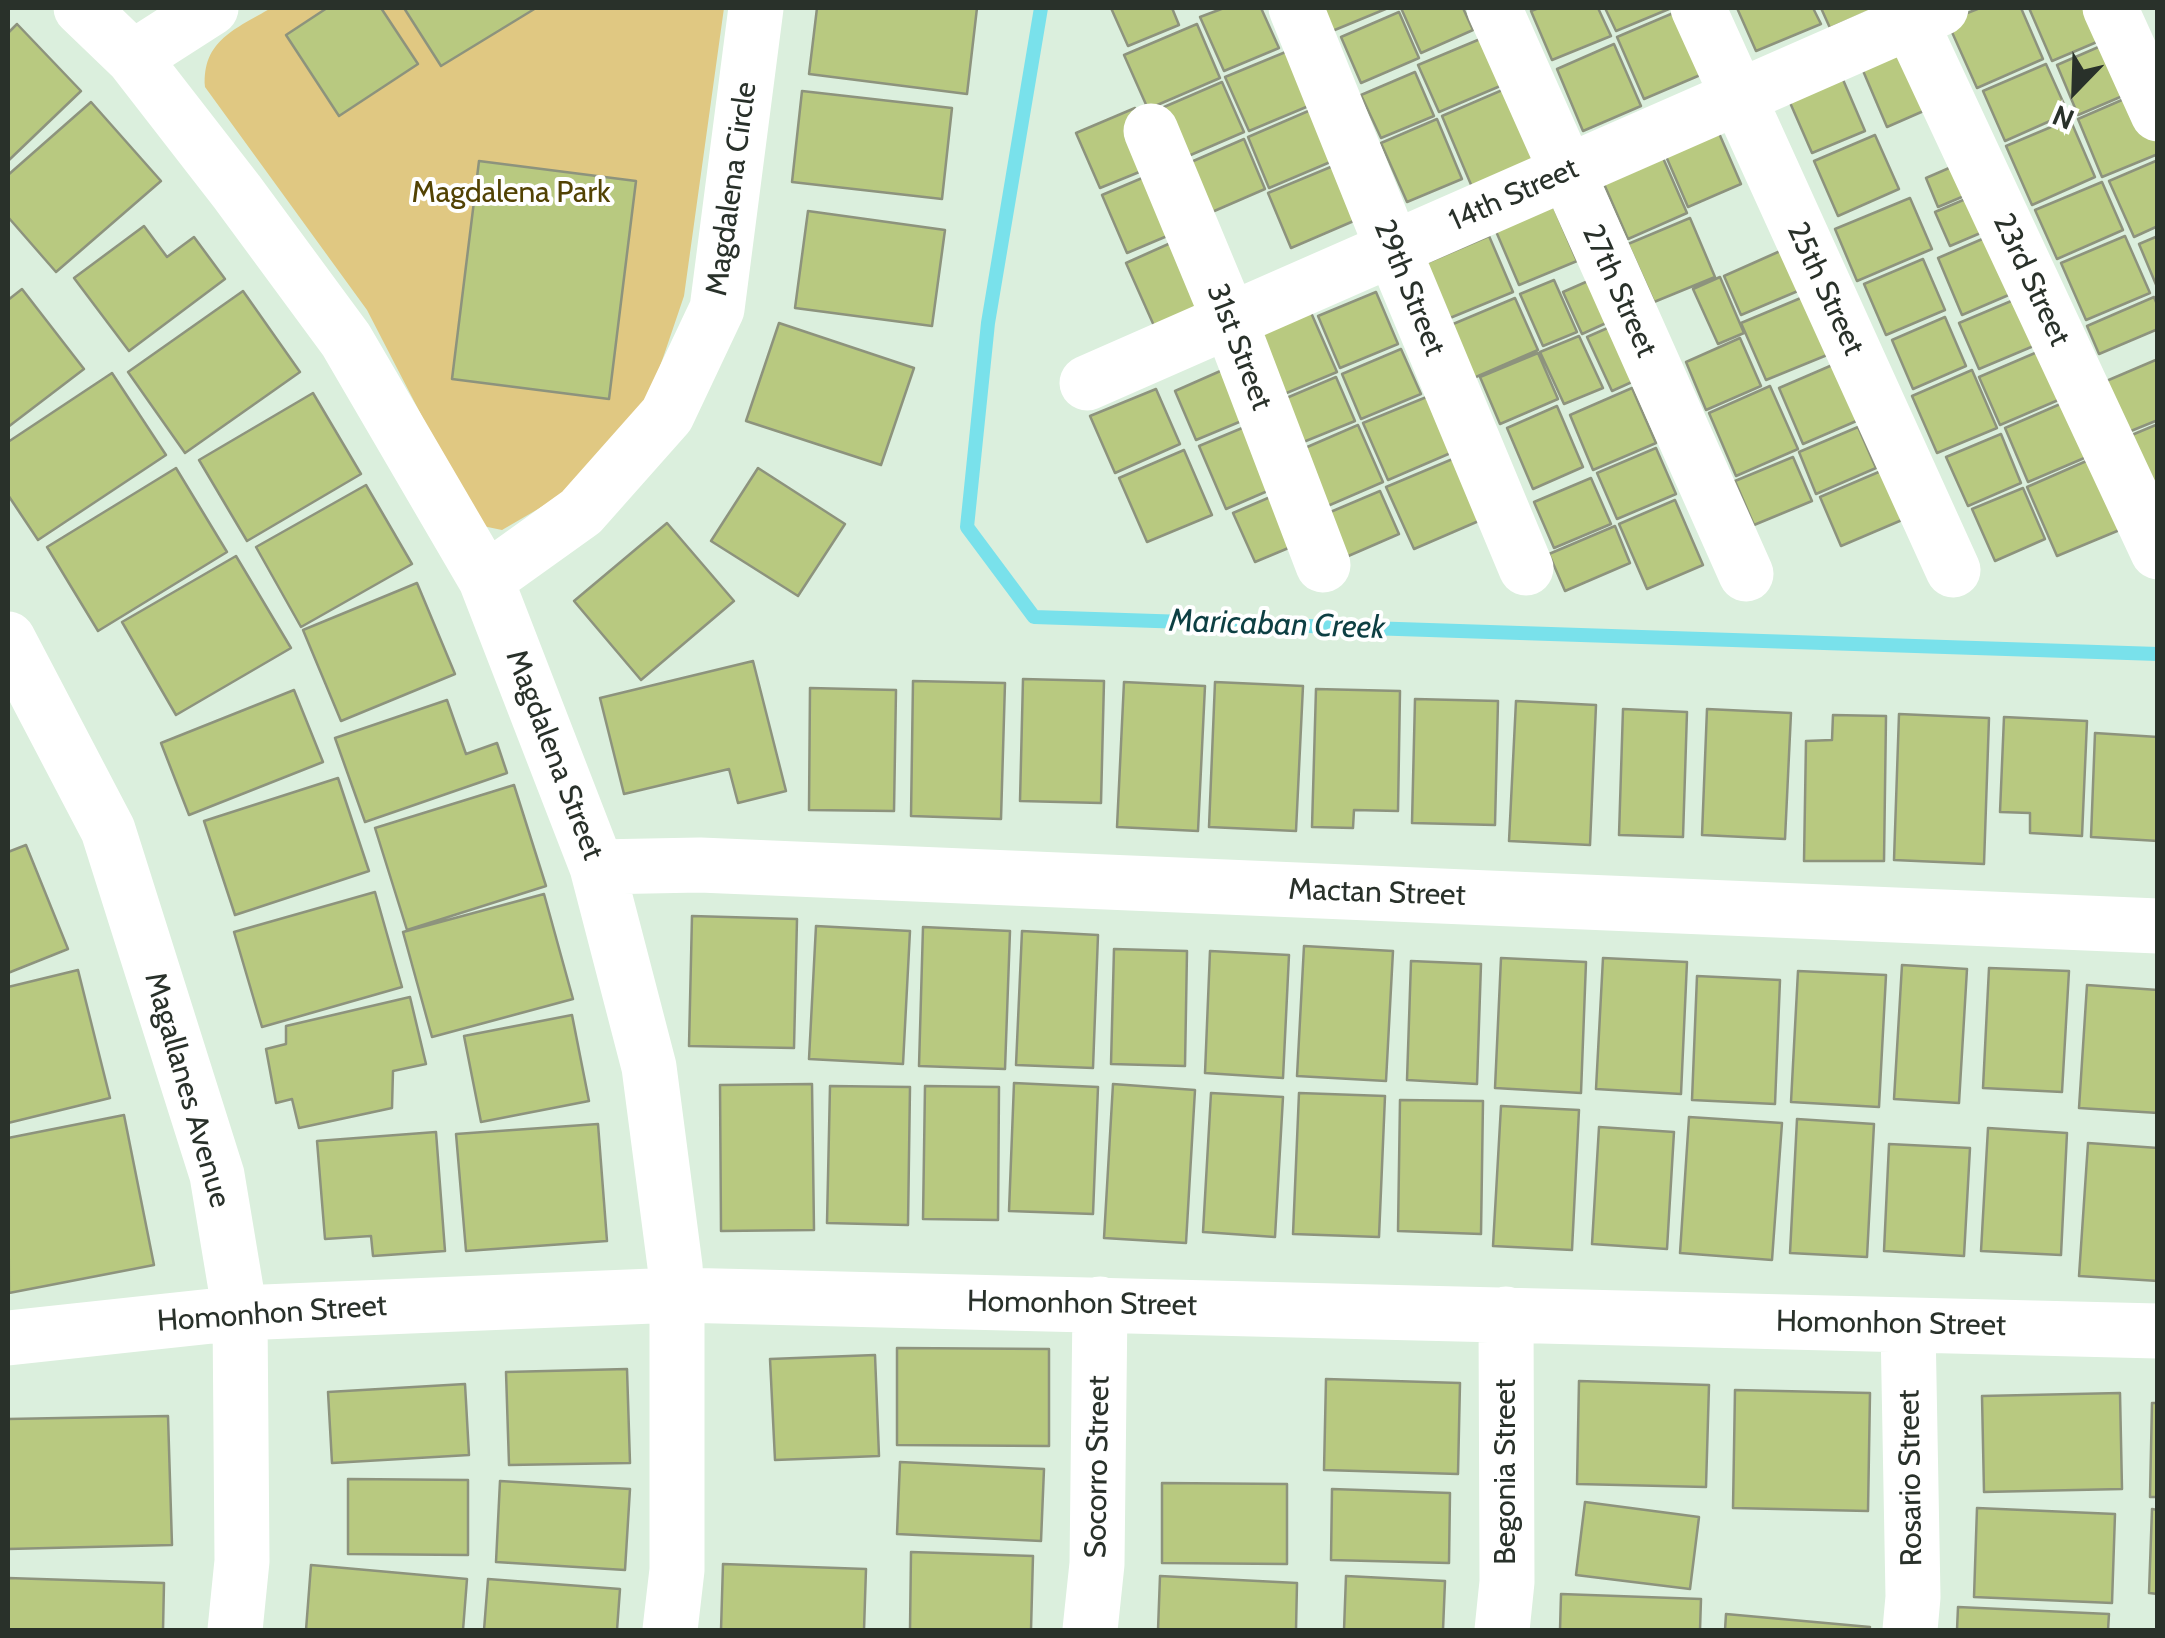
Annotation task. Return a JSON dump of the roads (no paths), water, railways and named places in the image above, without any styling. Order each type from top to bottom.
[{"type":"street","name":"Magdalena Street","points":[[80,8],[133,58],[346,340],[486,580],[597,867],[649,1067],[669,1211],[677,1295],[677,1570],[670,1630]]},
{"type":"street","points":[[133,58],[211,8]]},
{"type":"street","name":"Magdalena Circle","points":[[486,580],[581,512],[667,414],[716,308],[756,8]]},
{"type":"street","name":"29th Street","points":[[1296,8],[1526,568]]},
{"type":"street","name":"27th Street","points":[[1494,8],[1746,574]]},
{"type":"street","name":"25th Street","points":[[1698,8],[1953,570]]},
{"type":"street","points":[[2110,8],[2158,114]]},
{"type":"street","name":"14th Street","points":[[1087,383],[1737,97],[1918,12]]},
{"type":"street","name":"23rd Street","points":[[1918,12],[2158,552]]},
{"type":"street","name":"31st Street","points":[[1151,131],[1230,321],[1323,565]]},
{"type":"street","name":"Magallanes Avenue","points":[[8,639],[108,830],[217,1175],[240,1313],[242,1561],[236,1630]]},
{"type":"street","name":"Mactan Street","points":[[597,867],[740,866],[2158,926]]},
{"type":"street","name":"Homonhon Street","points":[[8,1338],[240,1313],[677,1295],[2158,1331]]},
{"type":"street","name":"Socorro Street","points":[[1090,1630],[1097,1564],[1100,1304]]},
{"type":"street","name":"Begonia Street","points":[[1502,1630],[1507,1582],[1506,1314]]},
{"type":"street","name":"Rosario Street","points":[[1908,1325],[1913,1596],[1910,1630]]},
{"type":"waterway","name":"Maricaban Creek","points":[[1041,8],[988,323],[967,527],[1034,617],[2158,654]]},
{"type":"park label","name":"Magdalena Park","points":[[511,193]]}]
